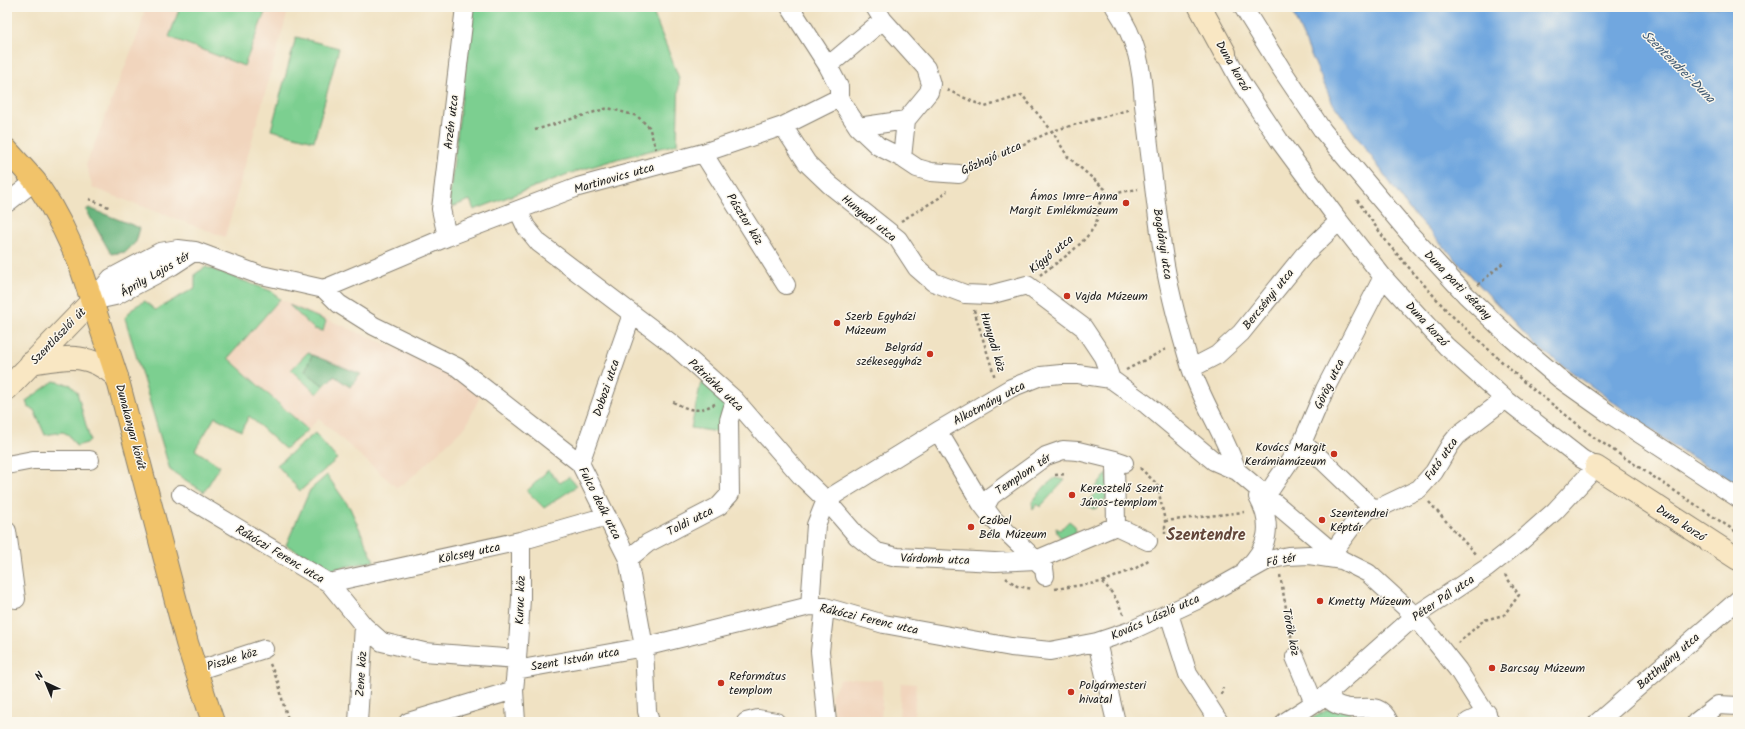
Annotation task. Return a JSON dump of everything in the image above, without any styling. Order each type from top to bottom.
[{"type":"main road","name":"Dunakanyar körút","points":[[7,150],[35,181],[63,228],[79,262],[117,377],[187,643],[212,722]]},
{"type":"street","name":"Arzén utca","points":[[447,237],[440,209],[465,7]]},
{"type":"street","points":[[790,7],[828,66],[839,87],[839,98]]},
{"type":"street","name":"Bogdányi utca","points":[[1115,7],[1125,22],[1135,42],[1142,79],[1165,266],[1184,339],[1192,368],[1203,397],[1242,475]]},
{"type":"street","name":"Duna korzó","points":[[1200,7],[1240,81],[1279,140],[1383,277],[1446,346],[1505,399],[1582,459],[1738,559]]},
{"type":"street","name":"Duna parti sétány","points":[[1243,7],[1282,70],[1323,131],[1408,232],[1466,295],[1508,335],[1560,378],[1608,413],[1738,498]]},
{"type":"street","points":[[828,66],[879,13],[926,68],[931,84],[929,92],[906,120],[902,158]]},
{"type":"street","name":"Martinovics utca","points":[[447,237],[578,187],[703,153],[783,126],[839,98]]},
{"type":"street","name":"Gőzhajó utca","points":[[839,98],[858,127],[878,146],[902,158],[917,168],[931,172],[960,174]]},
{"type":"street","points":[[858,127],[906,120]]},
{"type":"street","name":"Hunyadi utca","points":[[783,126],[807,163],[862,212],[898,239],[917,268],[933,282],[965,294],[989,295],[1028,285]]},
{"type":"street","name":"Pásztor köz","points":[[703,153],[786,285]]},
{"type":"street","points":[[7,203],[35,181]]},
{"type":"street","name":"Pátriárka utca","points":[[518,210],[526,227],[539,243],[672,344],[826,500]]},
{"type":"street","name":"Bercsényi utca","points":[[1192,368],[1217,355],[1241,333],[1304,255],[1339,221]]},
{"type":"street","points":[[324,289],[447,237]]},
{"type":"street","name":"Áprily Lajos tér","points":[[92,301],[111,278],[160,252],[178,249],[197,252],[258,274],[324,289]]},
{"type":"street","name":"Görög utca","points":[[1267,498],[1302,443],[1325,389],[1383,277]]},
{"type":"street","points":[[1028,285],[1083,327],[1103,357],[1111,379]]},
{"type":"street","name":"Fulco deák utca","points":[[324,289],[339,304],[374,326],[457,367],[580,463],[628,559],[644,647],[647,711],[650,722]]},
{"type":"street","name":"Szentlászlói út","points":[[7,389],[92,301]]},
{"type":"street","name":"Dobozi utca","points":[[580,463],[632,314]]},
{"type":"street","points":[[31,363],[65,357],[85,358],[105,366],[117,377]]},
{"type":"street","name":"Alkotmány utca","points":[[826,500],[1000,394],[1041,376],[1078,374],[1111,379],[1147,404],[1214,461],[1242,475]]},
{"type":"street","name":"Futó utca","points":[[1371,507],[1379,508],[1419,489],[1434,472],[1450,445],[1458,435],[1505,399]]},
{"type":"street","name":"Toldi utca","points":[[628,559],[648,543],[719,506],[730,494],[729,420],[727,401]]},
{"type":"street","points":[[938,431],[981,503],[994,520],[1044,568],[1045,576]]},
{"type":"street","points":[[1302,443],[1319,457],[1371,507],[1353,525],[1336,553],[1368,572],[1415,616],[1446,654],[1489,717],[1468,722]]},
{"type":"street","name":"Templom tér","points":[[981,503],[1046,456],[1063,450],[1078,450],[1120,462],[1116,526]]},
{"type":"street","points":[[7,466],[33,460],[90,460]]},
{"type":"street","name":"Péter Pál utca","points":[[1285,722],[1319,699],[1415,616],[1491,564],[1555,511],[1596,467]]},
{"type":"street","name":"Fő tér","points":[[1242,475],[1267,498],[1336,553]]},
{"type":"street","name":"Rákóczi Ferenc utca","points":[[181,494],[329,583],[364,626],[382,642],[424,652],[516,664]]},
{"type":"street","name":"Fő tér","points":[[1237,578],[1258,555],[1264,542],[1268,529],[1267,498]]},
{"type":"street","points":[[826,500],[816,525],[817,607],[827,722]]},
{"type":"street","name":"Várdomb utca","points":[[826,500],[857,536],[877,552],[897,557],[995,562],[1036,560]]},
{"type":"street","name":"Kölcsey utca","points":[[329,583],[520,542],[607,516]]},
{"type":"street","points":[[1036,560],[1116,526],[1148,541]]},
{"type":"street","points":[[7,531],[16,599]]},
{"type":"street","name":"Kuruc köz","points":[[516,664],[521,599],[520,542]]},
{"type":"street","name":"Fő tér","points":[[1213,591],[1268,560],[1288,556],[1336,553]]},
{"type":"street","name":"Kovács László utca","points":[[1097,642],[1130,631],[1169,614],[1213,591]]},
{"type":"street","name":"Batthyány utca","points":[[1598,722],[1738,600]]},
{"type":"street","name":"Rákóczi Ferenc utca","points":[[644,647],[817,607],[884,624],[1011,648],[1050,651],[1097,642]]},
{"type":"street","points":[[1169,614],[1188,674],[1219,722]]},
{"type":"street","name":"Zene köz","points":[[358,722],[364,626]]},
{"type":"street","points":[[1097,642],[1116,722]]},
{"type":"street","name":"Szent István utca","points":[[516,722],[514,690],[516,664],[644,647]]},
{"type":"street","name":"Piszke köz","points":[[196,671],[264,649]]},
{"type":"street","name":"Török köz","points":[[1295,657],[1319,699]]},
{"type":"street","points":[[408,722],[514,690]]},
{"type":"street","points":[[1319,699],[1345,708],[1376,708],[1383,712],[1389,722]]},
{"type":"street","points":[[1696,722],[1718,705],[1738,706]]},
{"type":"street","points":[[746,722],[758,719],[776,722]]},
{"type":"path","points":[[931,84],[985,107],[1022,95],[1052,131],[1068,157],[1105,189],[1107,197],[1154,184]]},
{"type":"path","name":"Gőzhajó utca","points":[[960,174],[1052,131],[1144,105]]},
{"type":"path","points":[[535,130],[608,108],[637,116],[649,127],[660,165]]},
{"type":"path","points":[[890,232],[902,220],[939,198],[960,174]]},
{"type":"path","name":"Kígyó utca","points":[[1028,285],[1075,249],[1096,225],[1099,204],[1107,197]]},
{"type":"path","points":[[89,200],[111,208]]},
{"type":"path","points":[[1466,295],[1505,261]]},
{"type":"path","name":"Hunyadi köz","points":[[970,294],[1000,394]]},
{"type":"path","points":[[1111,379],[1184,339]]},
{"type":"path","points":[[673,402],[689,410],[701,411],[727,401]]},
{"type":"path","points":[[1622,456],[1738,532]]},
{"type":"path","points":[[1055,475],[1067,474]]},
{"type":"path","points":[[1419,489],[1491,564],[1518,595],[1504,615],[1484,620],[1446,654]]},
{"type":"path","points":[[1165,521],[1244,512]]},
{"type":"path","name":"Török köz","points":[[1276,559],[1295,657]]},
{"type":"path","points":[[1102,582],[1110,590],[1119,605]]},
{"type":"path","name":"Piszke köz","points":[[264,649],[279,684],[289,722]]},
{"type":"shaded area","points":[[145,7],[289,7],[225,237],[93,188],[86,165],[140,29]]},
{"type":"shaded area","points":[[280,299],[399,350],[482,392],[466,426],[414,475],[397,488],[318,418],[308,430],[228,358]]},
{"type":"shaded area","points":[[840,680],[883,680],[881,722],[835,722],[831,696]]},
{"type":"shaded area","points":[[901,683],[916,684],[914,719],[973,720],[973,722],[899,722]]},
{"type":"green space","points":[[180,7],[267,7],[244,66],[169,37]]},
{"type":"green space","points":[[473,7],[651,7],[679,78],[677,144],[617,159],[568,174],[474,210],[470,200],[452,207],[449,200]]},
{"type":"green space","points":[[296,37],[339,48],[314,141],[271,130]]},
{"type":"green space","points":[[89,208],[140,228],[136,242],[126,252],[111,254],[86,210]]},
{"type":"green space","points":[[206,267],[271,291],[280,299],[228,358],[308,430],[285,449],[249,416],[241,431],[215,417],[195,450],[220,466],[204,492],[170,470],[125,318],[134,307],[145,301],[155,310],[195,288],[195,274]]},
{"type":"green space","points":[[289,305],[326,321],[323,331],[314,329]]},
{"type":"green space","points":[[308,352],[312,355],[305,371],[324,386],[317,394],[291,370]]},
{"type":"green space","points":[[312,355],[361,374],[350,387],[334,376],[324,386],[305,371]]},
{"type":"green space","points":[[54,381],[71,385],[77,392],[90,440],[87,443],[76,446],[69,435],[63,432],[45,435],[34,410],[28,407],[26,401]]},
{"type":"green space","points":[[701,382],[712,386],[728,400],[724,433],[691,428]]},
{"type":"green space","points":[[315,433],[337,459],[300,491],[277,465]]},
{"type":"green space","points":[[548,470],[560,483],[569,477],[577,486],[544,508],[527,491]]},
{"type":"green space","points":[[1107,474],[1110,494],[1097,508],[1093,509],[1088,506],[1087,503],[1098,491],[1095,488]]},
{"type":"green space","points":[[327,475],[350,508],[374,561],[330,570],[286,545],[310,490]]},
{"type":"green space","points":[[1055,478],[1065,480],[1040,507],[1037,504],[1033,510],[1032,502],[1045,486]]},
{"type":"green space","points":[[1069,521],[1075,526],[1076,532],[1073,537],[1063,540],[1057,533],[1056,528],[1060,530]]},
{"type":"green space","points":[[1332,707],[1351,712],[1345,722],[1306,722]]},
{"type":"water","name":"Szentendrei-Duna","points":[[1290,7],[1738,7],[1738,485],[1674,446],[1536,346],[1409,209],[1332,102]]},
{"type":"place","name":"Ámos Imre–Anna Margit Emlékmúzeum","points":[[1126,203]]},
{"type":"place","name":"Vajda Múzeum","points":[[1067,296]]},
{"type":"place","name":"Szerb Egyházi Múzeum","points":[[837,323]]},
{"type":"place","name":"Belgrád székesegyház","points":[[930,354]]},
{"type":"place","name":"Kovács Margit Kerámiamúzeum","points":[[1334,454]]},
{"type":"place","name":"Keresztelő Szent János-templom","points":[[1072,495]]},
{"type":"place","name":"Szentendrei Képtár","points":[[1322,520]]},
{"type":"place","name":"Czóbel Béla Múzeum","points":[[971,527]]},
{"type":"place","name":"Kmetty Múzeum","points":[[1320,601]]},
{"type":"place","name":"Barcsay Múzeum","points":[[1492,668]]},
{"type":"place","name":"Református templom","points":[[721,683]]},
{"type":"place","name":"Polgármesteri hivatal","points":[[1071,692]]},
{"type":"district","name":"Szentendre","points":[[1206,534]]}]
